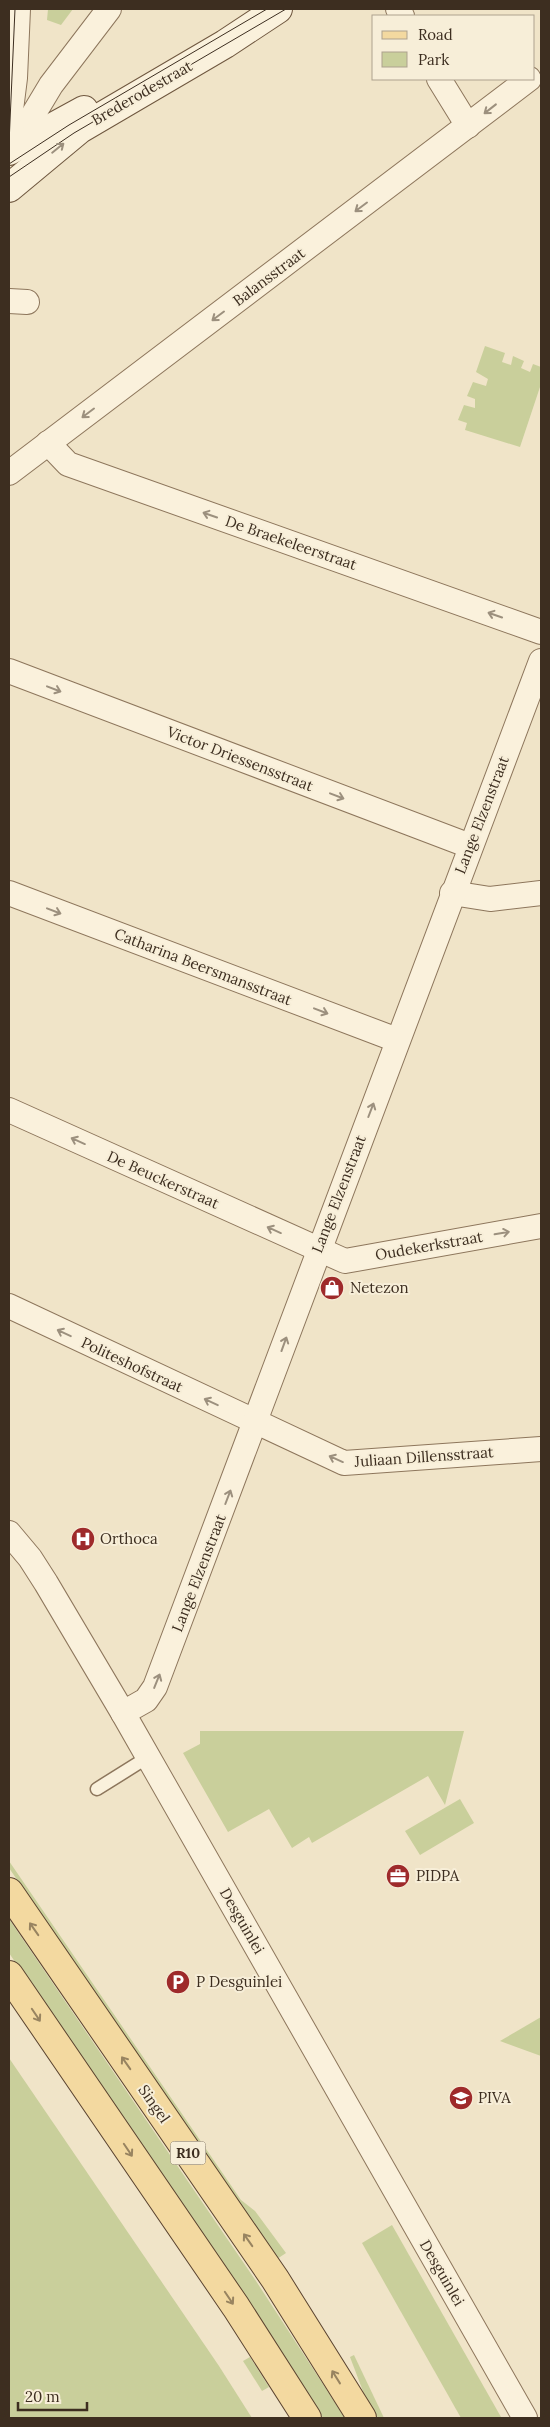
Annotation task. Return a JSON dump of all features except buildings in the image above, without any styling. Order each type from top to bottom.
[{"type":"main road","name":"Singel","points":[[9,1892],[275,2280],[362,2418]]},
{"type":"main road","points":[[9,1975],[236,2308],[307,2418]]},
{"type":"street","points":[[12,148],[18,9]]},
{"type":"street","points":[[12,148],[51,85],[109,9]]},
{"type":"street","name":"Brederodestraat","points":[[12,148],[80,130],[231,41],[270,13]]},
{"type":"street","points":[[441,80],[468,126]]},
{"type":"street","name":"Balansstraat","points":[[12,465],[48,443],[528,80]]},
{"type":"street","points":[[12,148],[51,85]]},
{"type":"street","name":"De Braekeleerstraat","points":[[48,443],[68,464],[541,632]]},
{"type":"street","name":"Lange Elzenstraat","points":[[123,1713],[146,1700],[156,1687],[256,1423],[318,1250],[541,661]]},
{"type":"street","name":"Victor Driessensstraat","points":[[9,671],[470,846]]},
{"type":"street","points":[[452,893],[490,899],[541,892]]},
{"type":"street","name":"Catharina Beersmansstraat","points":[[9,893],[397,1040]]},
{"type":"street","name":"De Beuckerstraat","points":[[9,1110],[318,1250]]},
{"type":"street","name":"Oudekerkstraat","points":[[318,1250],[345,1261],[541,1226]]},
{"type":"street","name":"Politeshofstraat","points":[[9,1306],[256,1423]]},
{"type":"street","name":"Juliaan Dillensstraat","points":[[256,1423],[344,1463],[541,1449]]},
{"type":"street","name":"Desguinlei","points":[[9,1533],[30,1558],[123,1713],[525,2418]]},
{"type":"lane","points":[[97,1789],[148,1757]]},
{"type":"green space","points":[[48,9],[73,9],[61,25],[47,20]]},
{"type":"green space","points":[[485,346],[505,353],[502,362],[511,365],[513,356],[524,361],[521,368],[530,372],[533,364],[541,367],[541,384],[520,447],[465,430],[467,423],[458,420],[464,405],[475,408],[475,399],[467,396],[473,382],[486,386],[488,379],[476,372]]},
{"type":"green space","points":[[200,1731],[464,1731],[445,1805],[428,1776],[312,1843],[309,1837],[292,1848],[269,1809],[228,1832],[183,1753],[200,1744]]},
{"type":"green space","points":[[460,1799],[474,1823],[420,1855],[405,1831]]},
{"type":"green space","points":[[9,1861],[241,2200],[255,2211],[286,2253],[277,2259],[9,1868]]},
{"type":"green space","points":[[9,1919],[256,2281],[345,2418],[323,2418],[240,2292],[9,1953]]},
{"type":"green space","points":[[541,2017],[541,2056],[500,2041]]},
{"type":"green space","points":[[9,2058],[219,2366],[252,2418],[9,2418]]},
{"type":"green space","points":[[392,2225],[501,2417],[461,2418],[362,2243]]},
{"type":"green space","points":[[354,2355],[384,2418],[378,2418],[364,2394],[350,2357]]},
{"type":"green space","points":[[250,2357],[269,2387],[262,2391],[243,2361]]},
{"type":"tram line","points":[[9,144],[15,9]]},
{"type":"tram line","points":[[9,164],[69,125],[267,9]]},
{"type":"tram line","points":[[9,177],[74,133],[286,9]]},
{"type":"place","name":"Netezon","points":[[332,1288]]},
{"type":"place","name":"Orthoca","points":[[83,1539]]},
{"type":"place","name":"PIDPA","points":[[398,1876]]},
{"type":"place","name":"P Desguinlei","points":[[178,1982]]},
{"type":"place","name":"PIVA","points":[[461,2098]]}]
